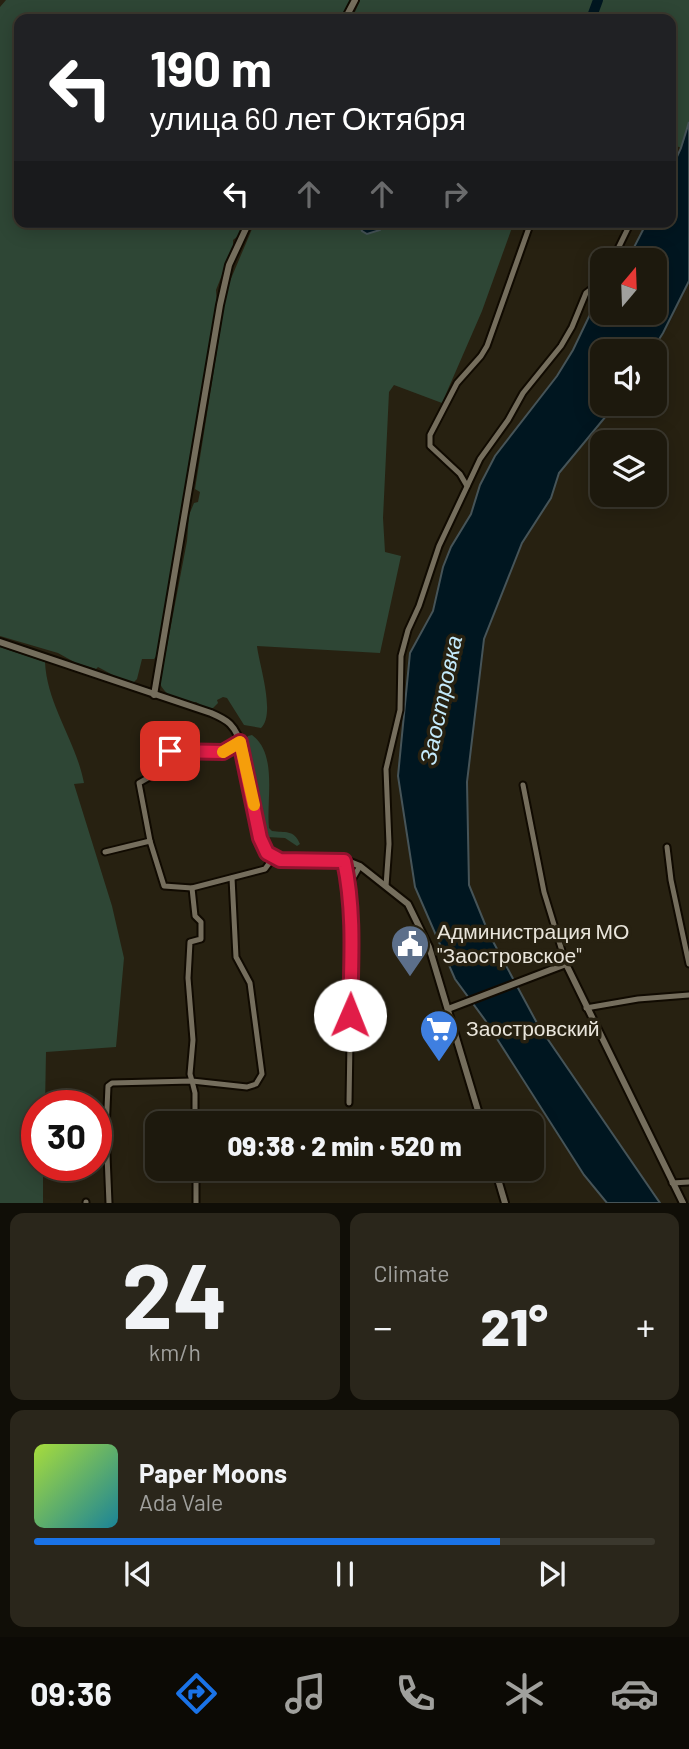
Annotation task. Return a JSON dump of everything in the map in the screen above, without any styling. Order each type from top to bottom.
[{"type":"street","points":[[154,695],[220,305],[229,265],[246,228]]},
{"type":"street","points":[[467,486],[460,474],[428,442],[457,383],[481,356],[486,346],[529,228]]},
{"type":"street","points":[[618,248],[628,228]]},
{"type":"street","points":[[386,886],[389,844],[387,769],[400,710],[401,656],[408,630],[439,546],[488,446],[508,420],[523,393],[561,346],[586,293],[590,290]]},
{"type":"street","points":[[0,642],[222,718],[235,730],[240,742],[260,838],[267,853],[280,860],[344,861],[360,866],[402,898],[412,910],[429,947],[478,1111]]},
{"type":"street","points":[[240,742],[223,752],[170,751],[162,758],[160,771],[139,783],[150,841],[164,886],[192,888],[265,869],[273,858]]},
{"type":"street","points":[[523,785],[544,892],[566,964],[683,1203]]},
{"type":"street","points":[[104,852],[150,841]]},
{"type":"street","points":[[667,847],[673,893],[689,964]]},
{"type":"street","points":[[344,861],[352,918],[349,1103]]},
{"type":"street","points":[[349,885],[360,866]]},
{"type":"street","points":[[109,1203],[106,1130],[108,1086],[112,1083],[192,1081],[247,1087],[256,1084],[261,1074],[250,983],[236,957],[232,877]]},
{"type":"street","points":[[192,888],[195,916],[201,922],[201,939],[190,942],[188,978],[193,1040],[190,1074],[195,1093],[194,1111]]},
{"type":"street","points":[[448,1009],[566,964]]},
{"type":"street","points":[[586,1008],[638,999],[689,995]]},
{"type":"street","points":[[196,1181],[196,1203]]},
{"type":"street","points":[[499,1181],[505,1203]]},
{"type":"street","points":[[672,1183],[689,1182]]},
{"type":"green space","points":[[6,0],[351,0],[344,14],[14,14],[14,228],[241,228],[233,240],[233,247],[216,290],[217,305],[158,654],[154,659],[142,659],[137,679],[133,683],[98,667],[96,669],[76,663],[58,653],[0,636],[0,7]]},
{"type":"green space","points":[[360,0],[689,0],[689,122],[681,148],[676,146],[676,14],[354,14]]},
{"type":"green space","points":[[252,228],[361,228],[362,231],[369,228],[512,228],[482,311],[442,403],[394,385],[389,392],[383,518],[385,552],[401,556],[380,653],[257,646],[267,701],[265,721],[261,728],[244,725],[227,698],[217,700],[218,703],[213,708],[205,708],[196,702],[175,698],[162,688],[160,683],[187,541],[189,515],[194,503],[198,502],[200,492],[195,489],[227,288]]},
{"type":"green space","points":[[0,647],[45,662],[51,693],[80,768],[84,783],[74,784],[112,906],[124,958],[116,1047],[46,1052],[45,1090],[21,1090],[21,1181],[43,1181],[43,1203],[0,1203]]},
{"type":"green space","points":[[252,735],[260,743],[268,765],[269,828],[272,831],[292,834],[298,839],[300,844],[297,846],[285,838],[262,834],[245,752],[245,741]]},
{"type":"water","points":[[689,122],[689,281],[667,325],[667,248],[634,248],[644,228],[676,228],[676,159]]},
{"type":"water","points":[[361,228],[381,228],[367,234]]},
{"type":"water","name":"Заостровка","points":[[590,314],[590,326],[666,326],[659,339],[590,339],[590,416],[606,416],[595,430],[590,430],[590,435],[559,473],[551,498],[522,543],[484,639],[467,782],[469,885],[489,934],[538,1025],[660,1203],[607,1203],[584,1175],[485,1020],[455,979],[415,887],[398,776],[410,653],[433,611],[443,567],[451,547],[471,514],[480,485],[495,456],[557,376]]},
{"type":"waterway","points":[[593,14],[598,0]]},
{"type":"slow traffic","points":[[223,752],[240,742],[254,805]]},
{"type":"place","name":"Администрация МО \"Заостровское\"","points":[[410,978]]},
{"type":"place","name":"Заостровский","points":[[439,1063]]},
{"type":"route","points":[[170,751],[207,754],[223,752],[240,742],[260,838],[267,853],[280,860],[344,861],[352,918],[350,1015]]}]
